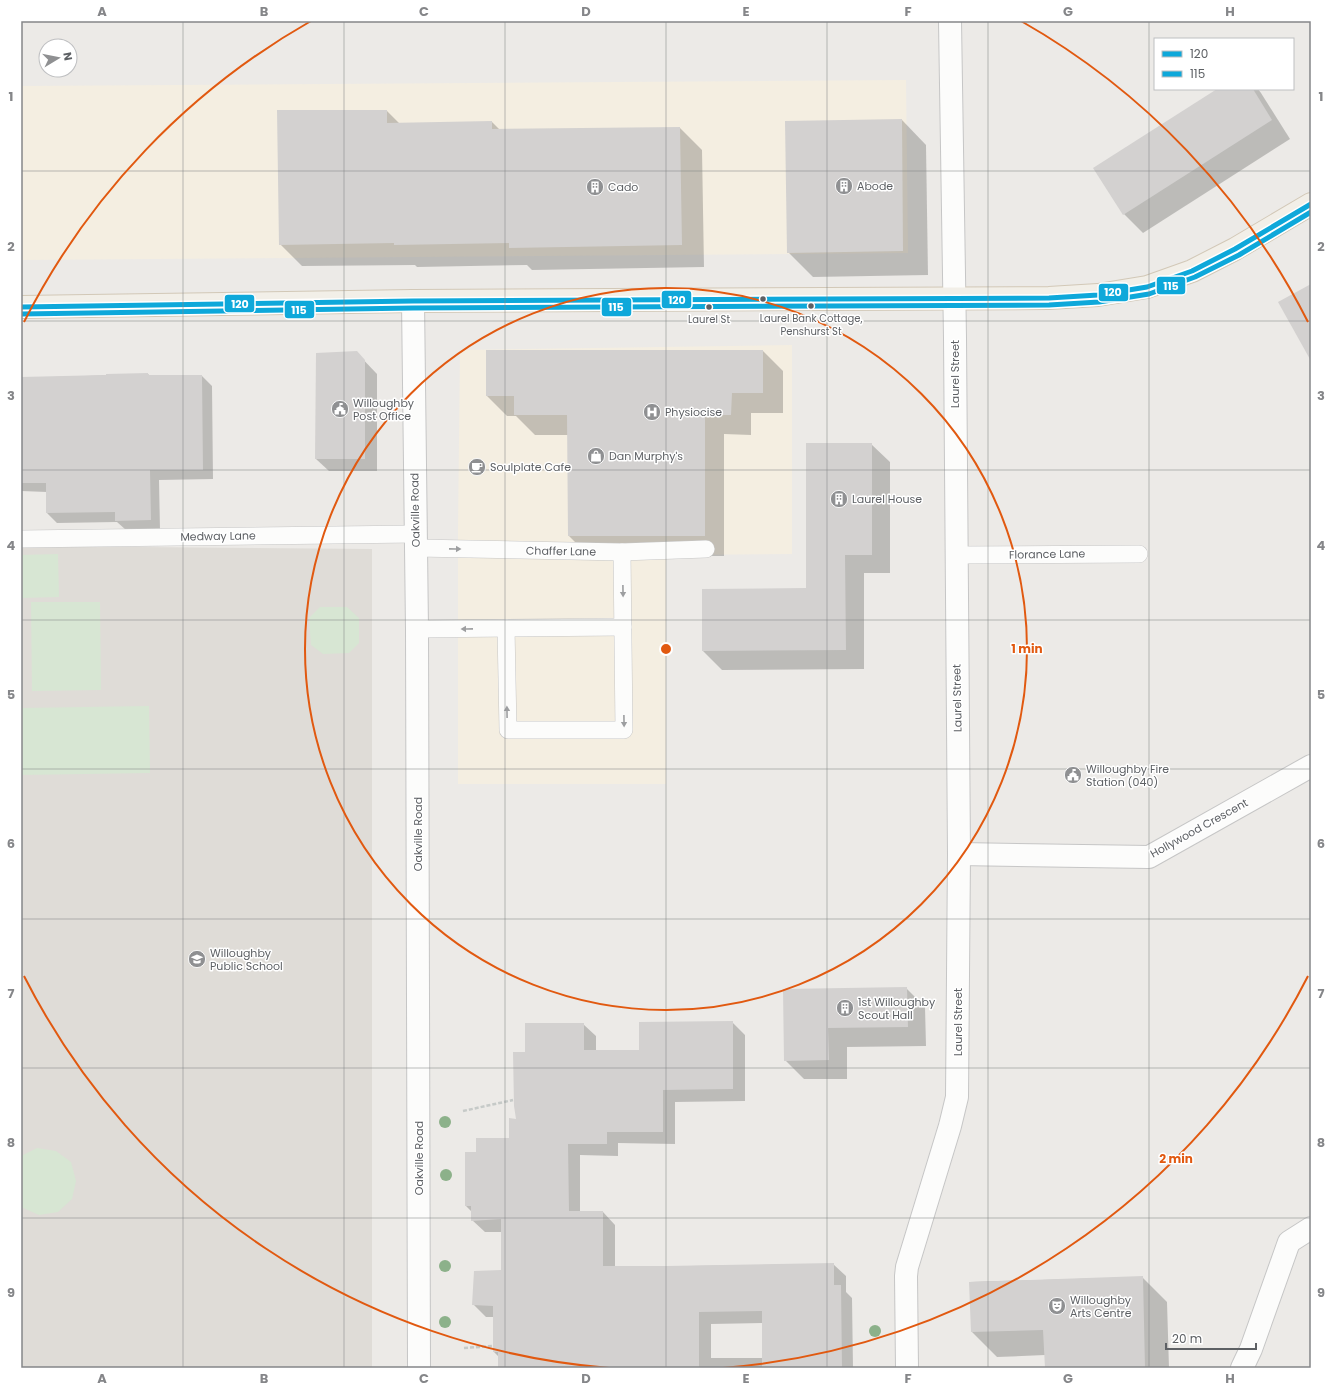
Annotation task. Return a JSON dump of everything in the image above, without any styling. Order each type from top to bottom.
[{"type":"main road","points":[[21,307],[413,300],[1049,298],[1098,295],[1147,287],[1198,268],[1235,249],[1311,204]]},
{"type":"street","name":"Laurel Street","points":[[907,1368],[907,1267],[950,1126],[957,1097],[958,854],[954,298],[950,21]]},
{"type":"street","name":"Oakville Road","points":[[413,300],[417,629],[419,1368]]},
{"type":"street","name":"Hollywood Crescent","points":[[958,854],[1149,857],[1311,766]]},
{"type":"street","points":[[1242,1368],[1251,1349],[1289,1242],[1311,1228]]},
{"type":"lane","name":"Medway Lane","points":[[21,539],[416,541]]},
{"type":"lane","name":"Chaffer Lane","points":[[416,541],[622,552],[706,549]]},
{"type":"lane","points":[[506,628],[508,730],[624,730],[622,552]]},
{"type":"lane","name":"Florance Lane","points":[[956,555],[1138,554]]},
{"type":"lane","points":[[417,629],[623,627]]},
{"type":"path","points":[[463,1111],[513,1100]]},
{"type":"path","points":[[464,1348],[493,1346]]},
{"type":"shaded area","points":[[906,80],[908,253],[21,260],[21,86]]},
{"type":"shaded area","points":[[792,345],[792,554],[666,555],[666,784],[458,784],[460,350]]},
{"type":"shaded area","name":"Willoughby Public School","points":[[21,546],[372,549],[372,1368],[21,1368]]},
{"type":"green space","points":[[58,554],[59,597],[21,598],[21,555]]},
{"type":"green space","points":[[31,602],[100,602],[101,690],[32,691]]},
{"type":"green space","points":[[320,607],[347,607],[359,618],[359,643],[349,653],[323,654],[311,645],[309,618]]},
{"type":"green space","points":[[149,706],[150,773],[21,775],[21,708]]},
{"type":"green space","points":[[37,1148],[56,1151],[71,1162],[76,1181],[72,1199],[58,1212],[39,1215],[21,1207],[21,1156]]},
{"type":"building","points":[[1215,90],[1254,90],[1272,120],[1123,215],[1093,168]]},
{"type":"building","points":[[277,110],[387,110],[387,123],[492,121],[492,129],[680,127],[682,245],[509,248],[509,243],[279,245]]},
{"type":"building","name":"Abode","points":[[902,119],[903,251],[787,253],[785,121]]},
{"type":"building","points":[[1311,284],[1311,361],[1278,302]]},
{"type":"building","points":[[486,350],[763,350],[763,393],[732,393],[731,415],[705,415],[705,536],[568,536],[567,415],[514,415],[514,396],[486,396]]},
{"type":"building","name":"Willoughby Post Office","points":[[357,351],[365,360],[365,459],[315,459],[316,353]]},
{"type":"building","points":[[148,373],[148,375],[202,375],[203,470],[150,470],[151,520],[115,521],[115,512],[46,513],[46,483],[21,483],[21,377]]},
{"type":"building","points":[[806,443],[872,443],[872,555],[845,555],[846,650],[702,651],[702,589],[806,588]]},
{"type":"building","name":"1st Willoughby Scout Hall","points":[[907,987],[908,1027],[828,1028],[829,1060],[784,1061],[783,989]]},
{"type":"building","points":[[733,1021],[733,1089],[663,1090],[663,1132],[607,1132],[607,1144],[568,1144],[569,1211],[603,1211],[603,1266],[834,1263],[834,1285],[841,1285],[842,1368],[762,1368],[762,1311],[699,1312],[699,1368],[498,1368],[498,1352],[493,1352],[493,1306],[472,1305],[474,1271],[501,1270],[501,1219],[471,1221],[471,1206],[465,1206],[465,1152],[476,1152],[476,1138],[509,1138],[509,1118],[516,1119],[514,1106],[513,1052],[525,1052],[525,1023],[584,1023],[584,1050],[639,1050],[639,1022]]},
{"type":"building","name":"Willoughby Arts Centre","points":[[1143,1276],[1145,1368],[1045,1368],[1043,1330],[971,1332],[969,1282]]},
{"type":"transit line","name":"120","points":[[21,307],[413,301],[1049,298],[1098,295],[1147,287],[1192,271],[1235,249],[1311,204]]},
{"type":"transit line","name":"115","points":[[21,314],[413,308],[1049,305],[1099,302],[1149,294],[1195,277],[1239,255],[1311,212]]},
{"type":"place","name":"Abode","points":[[844,186]]},
{"type":"place","name":"Cado","points":[[595,187]]},
{"type":"place","name":"Laurel Bank Cottage, Penshurst St","points":[[811,306]]},
{"type":"place","name":"Laurel St","points":[[709,307]]},
{"type":"place","name":"Willoughby Post Office","points":[[340,409]]},
{"type":"place","name":"Physiocise","points":[[652,412]]},
{"type":"place","name":"Dan Murphy's","points":[[596,456]]},
{"type":"place","name":"Soulplate Cafe","points":[[477,467]]},
{"type":"place","name":"Laurel House","points":[[839,499]]},
{"type":"place","name":"Willoughby Fire Station (040)","points":[[1073,775]]},
{"type":"place","name":"Willoughby Public School","points":[[197,959]]},
{"type":"place","name":"1st Willoughby Scout Hall","points":[[845,1008]]},
{"type":"place","name":"Willoughby Arts Centre","points":[[1057,1306]]}]
